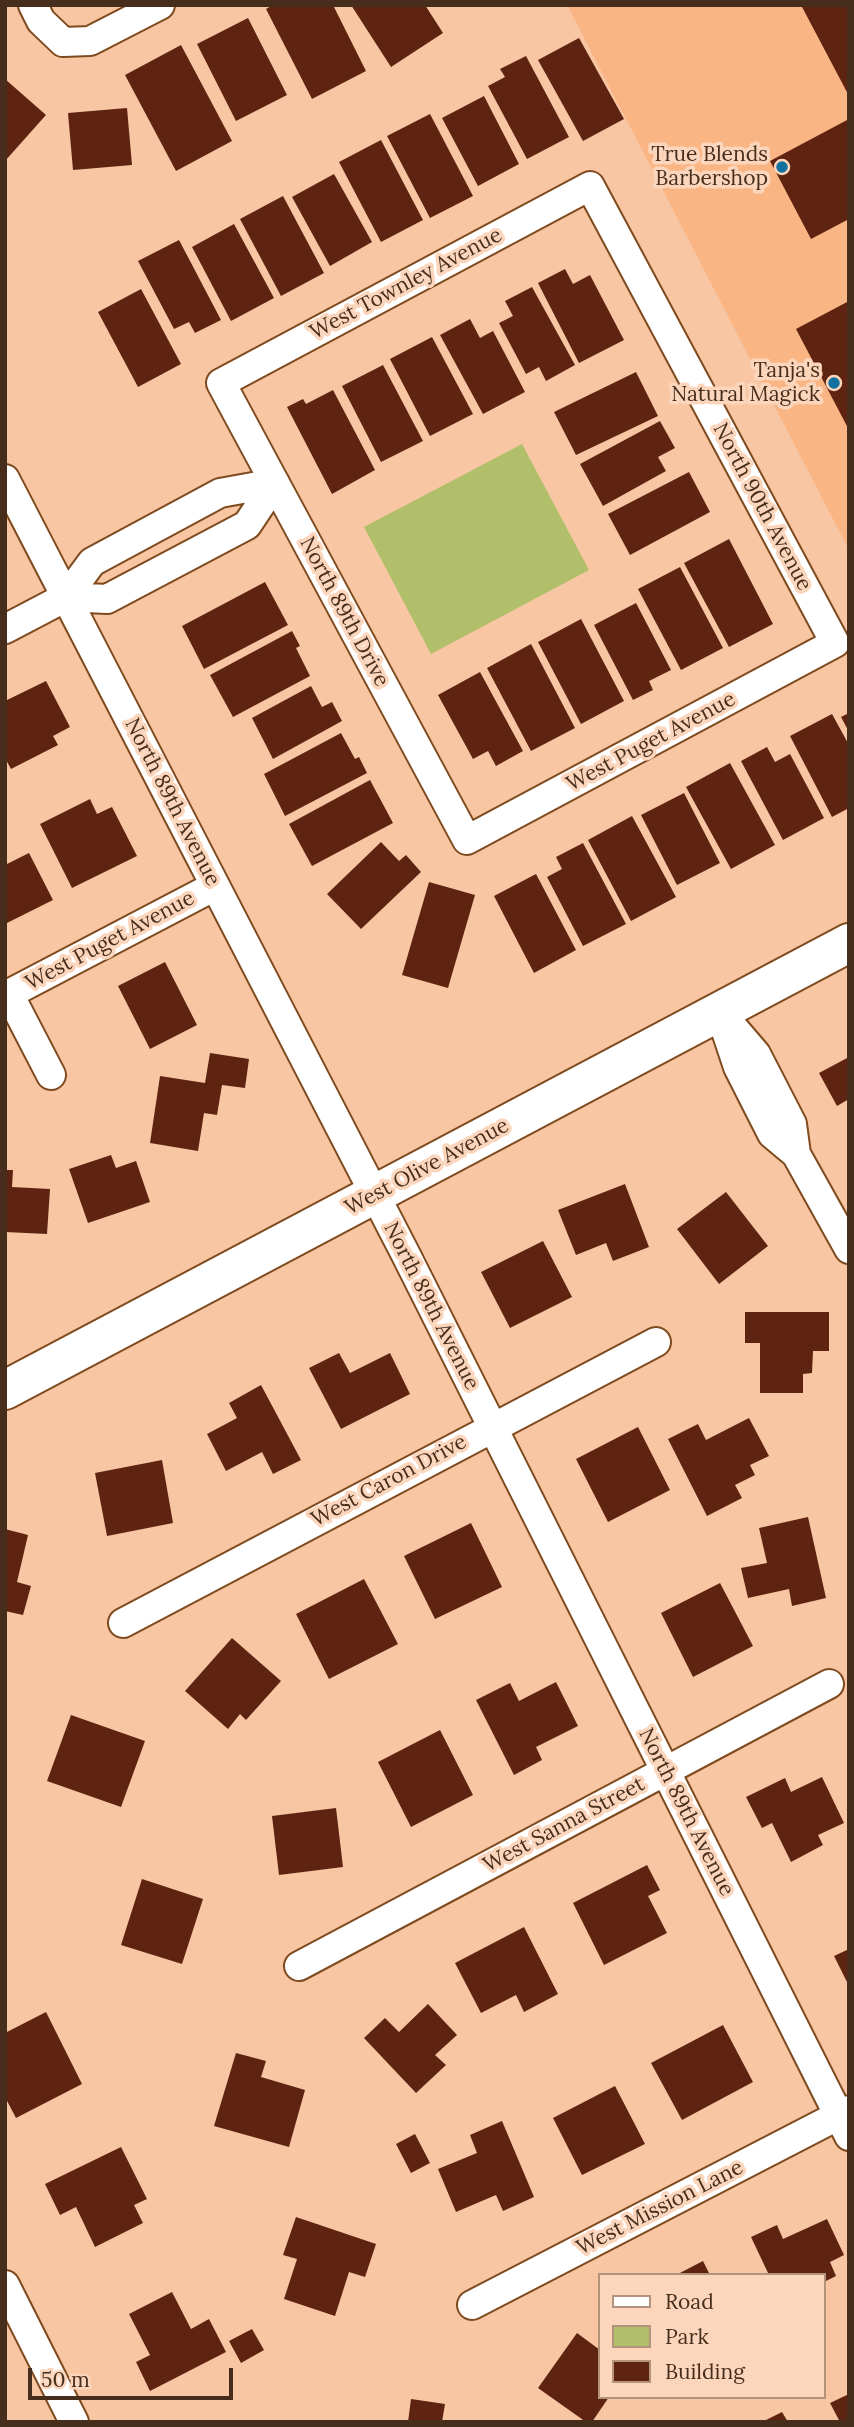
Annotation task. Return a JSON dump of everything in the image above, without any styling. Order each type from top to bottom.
[{"type":"main road","name":"West Olive Avenue","points":[[5,1390],[849,943]]},
{"type":"street","points":[[33,5],[41,21],[63,42],[90,41],[160,5]]},
{"type":"street","name":"West Townley Avenue","points":[[221,383],[590,186]]},
{"type":"street","name":"North 90th Avenue","points":[[590,186],[835,643]]},
{"type":"street","name":"North 89th Drive","points":[[221,383],[467,840]]},
{"type":"street","name":"North 89th Avenue","points":[[5,479],[375,1195],[665,1771],[845,2120]]},
{"type":"street","points":[[5,629],[66,597],[92,562],[220,493],[275,483]]},
{"type":"street","points":[[66,597],[107,599],[247,525],[275,483]]},
{"type":"street","points":[[152,530],[170,566]]},
{"type":"street","name":"West Puget Avenue","points":[[467,840],[835,643]]},
{"type":"street","name":"West Puget Avenue","points":[[7,995],[215,886]]},
{"type":"street","points":[[7,995],[51,1075]]},
{"type":"street","points":[[720,1012],[756,1054],[792,1124],[796,1154],[849,1249]]},
{"type":"street","name":"West Caron Drive","points":[[123,1623],[656,1342]]},
{"type":"street","name":"West Sanna Street","points":[[299,1966],[829,1684]]},
{"type":"street","name":"West Mission Lane","points":[[472,2305],[845,2120]]},
{"type":"street","points":[[5,2285],[75,2422]]},
{"type":"shaded area","points":[[567,5],[849,5],[849,550]]},
{"type":"green space","points":[[522,444],[589,570],[431,654],[364,527]]},
{"type":"building","points":[[273,5],[333,5],[366,71],[312,99],[266,9]]},
{"type":"building","points":[[351,5],[425,5],[443,33],[391,67]]},
{"type":"building","points":[[801,5],[849,5],[849,96]]},
{"type":"building","points":[[248,18],[287,95],[236,121],[197,44]]},
{"type":"building","points":[[579,38],[624,119],[583,141],[538,60]]},
{"type":"building","points":[[181,45],[232,141],[176,171],[125,75]]},
{"type":"building","points":[[526,56],[569,137],[527,159],[488,86],[505,77],[500,69]]},
{"type":"building","points":[[5,79],[46,115],[5,161]]},
{"type":"building","points":[[484,96],[519,164],[478,186],[442,118]]},
{"type":"building","points":[[127,108],[132,165],[73,170],[68,113]]},
{"type":"building","points":[[430,114],[473,196],[430,218],[387,136]]},
{"type":"building","points":[[849,119],[849,219],[811,239],[770,161]]},
{"type":"building","points":[[381,140],[423,220],[381,242],[339,162]]},
{"type":"building","points":[[334,174],[372,242],[330,266],[292,197]]},
{"type":"building","points":[[283,196],[324,273],[281,296],[240,219]]},
{"type":"building","points":[[234,224],[274,298],[231,321],[192,247]]},
{"type":"building","points":[[179,240],[221,320],[195,333],[189,322],[174,329],[138,261]]},
{"type":"building","points":[[565,269],[573,284],[590,275],[624,340],[579,363],[538,283]]},
{"type":"building","points":[[532,287],[575,365],[546,381],[539,367],[526,374],[499,323],[513,316],[505,301]]},
{"type":"building","points":[[141,289],[181,364],[138,387],[98,312]]},
{"type":"building","points":[[849,301],[849,430],[796,329]]},
{"type":"building","points":[[470,319],[480,338],[493,331],[525,392],[483,414],[440,335]]},
{"type":"building","points":[[432,337],[473,414],[430,436],[390,359]]},
{"type":"building","points":[[383,365],[423,441],[381,462],[342,386]]},
{"type":"building","points":[[636,372],[658,416],[576,455],[554,412]]},
{"type":"building","points":[[333,390],[375,470],[332,494],[287,407],[303,399],[306,404]]},
{"type":"building","points":[[660,421],[675,448],[658,457],[666,471],[603,506],[580,464]]},
{"type":"building","points":[[689,472],[710,512],[630,555],[608,514]]},
{"type":"building","points":[[729,539],[773,624],[729,647],[684,563]]},
{"type":"building","points":[[680,567],[723,648],[681,670],[638,589]]},
{"type":"building","points":[[265,582],[288,625],[204,669],[182,626]]},
{"type":"building","points":[[636,603],[671,670],[649,681],[653,690],[633,700],[594,625]]},
{"type":"building","points":[[581,619],[624,701],[581,724],[538,642]]},
{"type":"building","points":[[292,631],[300,646],[296,648],[310,676],[233,717],[210,675]]},
{"type":"building","points":[[531,644],[575,728],[531,751],[487,668]]},
{"type":"building","points":[[480,672],[523,751],[496,766],[488,751],[473,759],[438,695]]},
{"type":"building","points":[[46,681],[70,727],[53,736],[58,745],[11,769],[5,758],[5,701]]},
{"type":"building","points":[[311,686],[322,707],[332,702],[342,721],[273,759],[252,718]]},
{"type":"building","points":[[849,713],[849,732],[841,717]]},
{"type":"building","points":[[832,714],[849,745],[849,808],[832,817],[790,736]]},
{"type":"building","points":[[341,733],[355,759],[359,757],[367,773],[285,816],[264,774]]},
{"type":"building","points":[[767,747],[775,762],[790,754],[824,818],[783,840],[741,761]]},
{"type":"building","points":[[730,763],[775,845],[731,869],[686,787]]},
{"type":"building","points":[[370,780],[393,823],[312,866],[289,824]]},
{"type":"building","points":[[684,793],[720,863],[677,885],[641,815]]},
{"type":"building","points":[[90,799],[97,814],[112,807],[137,856],[72,888],[40,824]]},
{"type":"building","points":[[632,816],[676,897],[631,921],[588,840]]},
{"type":"building","points":[[381,842],[399,861],[406,855],[421,872],[361,929],[327,894]]},
{"type":"building","points":[[583,843],[626,924],[583,946],[547,877],[562,869],[556,857]]},
{"type":"building","points":[[29,853],[53,900],[5,924],[5,865]]},
{"type":"building","points":[[536,874],[576,950],[534,973],[494,896]]},
{"type":"building","points":[[429,882],[475,895],[448,988],[402,975]]},
{"type":"building","points":[[165,962],[197,1025],[150,1049],[118,986]]},
{"type":"building","points":[[210,1053],[249,1059],[245,1088],[222,1085],[217,1115],[204,1113],[198,1151],[150,1143],[160,1076],[205,1083]]},
{"type":"building","points":[[849,1057],[849,1099],[837,1106],[819,1073]]},
{"type":"building","points":[[111,1155],[116,1168],[136,1161],[150,1202],[88,1223],[69,1169]]},
{"type":"building","points":[[5,1170],[13,1170],[12,1187],[50,1189],[47,1234],[5,1232]]},
{"type":"building","points":[[625,1184],[649,1247],[613,1261],[606,1243],[576,1255],[558,1210]]},
{"type":"building","points":[[726,1192],[768,1246],[719,1284],[677,1229]]},
{"type":"building","points":[[543,1241],[572,1297],[510,1328],[481,1272]]},
{"type":"building","points":[[745,1312],[829,1312],[829,1351],[813,1351],[812,1373],[803,1374],[803,1393],[760,1393],[760,1343],[745,1343]]},
{"type":"building","points":[[339,1353],[350,1373],[390,1353],[410,1394],[341,1429],[309,1368]]},
{"type":"building","points":[[261,1385],[301,1460],[273,1474],[262,1452],[226,1471],[207,1434],[237,1418],[229,1403]]},
{"type":"building","points":[[749,1418],[769,1456],[750,1465],[755,1475],[735,1485],[742,1498],[707,1516],[668,1439],[698,1424],[706,1440]]},
{"type":"building","points":[[638,1427],[670,1490],[608,1522],[576,1459]]},
{"type":"building","points":[[162,1460],[173,1523],[107,1536],[95,1473]]},
{"type":"building","points":[[808,1517],[826,1598],[792,1606],[789,1589],[748,1598],[741,1568],[767,1563],[759,1528]]},
{"type":"building","points":[[471,1523],[502,1587],[435,1619],[404,1556]]},
{"type":"building","points":[[5,1529],[28,1535],[17,1582],[31,1586],[23,1615],[5,1611]]},
{"type":"building","points":[[364,1579],[398,1644],[329,1679],[296,1614]]},
{"type":"building","points":[[720,1583],[753,1646],[693,1677],[661,1613]]},
{"type":"building","points":[[232,1638],[281,1681],[246,1720],[240,1714],[228,1729],[185,1691]]},
{"type":"building","points":[[556,1682],[578,1726],[536,1747],[542,1760],[514,1775],[476,1700],[510,1683],[519,1701]]},
{"type":"building","points":[[71,1715],[145,1741],[121,1807],[47,1781]]},
{"type":"building","points":[[440,1730],[473,1795],[411,1827],[378,1762]]},
{"type":"building","points":[[822,1777],[844,1823],[818,1835],[823,1845],[791,1862],[772,1823],[762,1828],[746,1797],[785,1778],[791,1792]]},
{"type":"building","points":[[336,1808],[343,1867],[279,1875],[272,1816]]},
{"type":"building","points":[[647,1865],[660,1890],[648,1896],[667,1933],[604,1965],[573,1903]]},
{"type":"building","points":[[142,1879],[203,1899],[182,1964],[121,1945]]},
{"type":"building","points":[[524,1927],[558,1994],[524,2012],[516,1995],[481,2013],[455,1963]]},
{"type":"building","points":[[849,1949],[849,1986],[834,1956]]},
{"type":"building","points":[[428,2004],[457,2035],[435,2055],[446,2065],[416,2093],[364,2038],[385,2018],[399,2032]]},
{"type":"building","points":[[46,2012],[82,2084],[16,2118],[5,2097],[5,2033]]},
{"type":"building","points":[[723,2025],[753,2082],[682,2120],[651,2063]]},
{"type":"building","points":[[236,2053],[266,2061],[261,2077],[305,2090],[289,2147],[214,2126]]},
{"type":"building","points":[[615,2086],[645,2144],[582,2175],[553,2118]]},
{"type":"building","points":[[502,2121],[534,2197],[503,2211],[496,2195],[456,2212],[438,2169],[477,2153],[470,2135]]},
{"type":"building","points":[[415,2134],[430,2163],[411,2173],[396,2144]]},
{"type":"building","points":[[121,2147],[147,2199],[134,2205],[143,2223],[95,2247],[76,2207],[60,2215],[45,2184]]},
{"type":"building","points":[[296,2217],[376,2244],[365,2277],[349,2272],[335,2316],[284,2299],[297,2259],[283,2255]]},
{"type":"building","points":[[827,2219],[844,2255],[830,2262],[836,2276],[826,2281],[826,2273],[768,2273],[751,2237],[777,2225],[783,2239]]},
{"type":"building","points":[[703,2261],[709,2273],[680,2273]]},
{"type":"building","points":[[172,2292],[191,2329],[209,2319],[226,2352],[150,2391],[136,2362],[150,2355],[129,2314]]},
{"type":"building","points":[[252,2329],[264,2350],[241,2363],[229,2341]]},
{"type":"building","points":[[577,2333],[598,2349],[598,2399],[608,2399],[592,2422],[586,2422],[538,2388]]},
{"type":"building","points":[[849,2394],[849,2422],[840,2422],[830,2403]]},
{"type":"building","points":[[411,2399],[445,2404],[442,2422],[408,2422]]},
{"type":"building","points":[[782,2412],[788,2422],[762,2422]]},
{"type":"place","name":"True Blends Barbershop","points":[[782,167]]},
{"type":"place","name":"Tanja's Natural Magick","points":[[834,383]]}]
